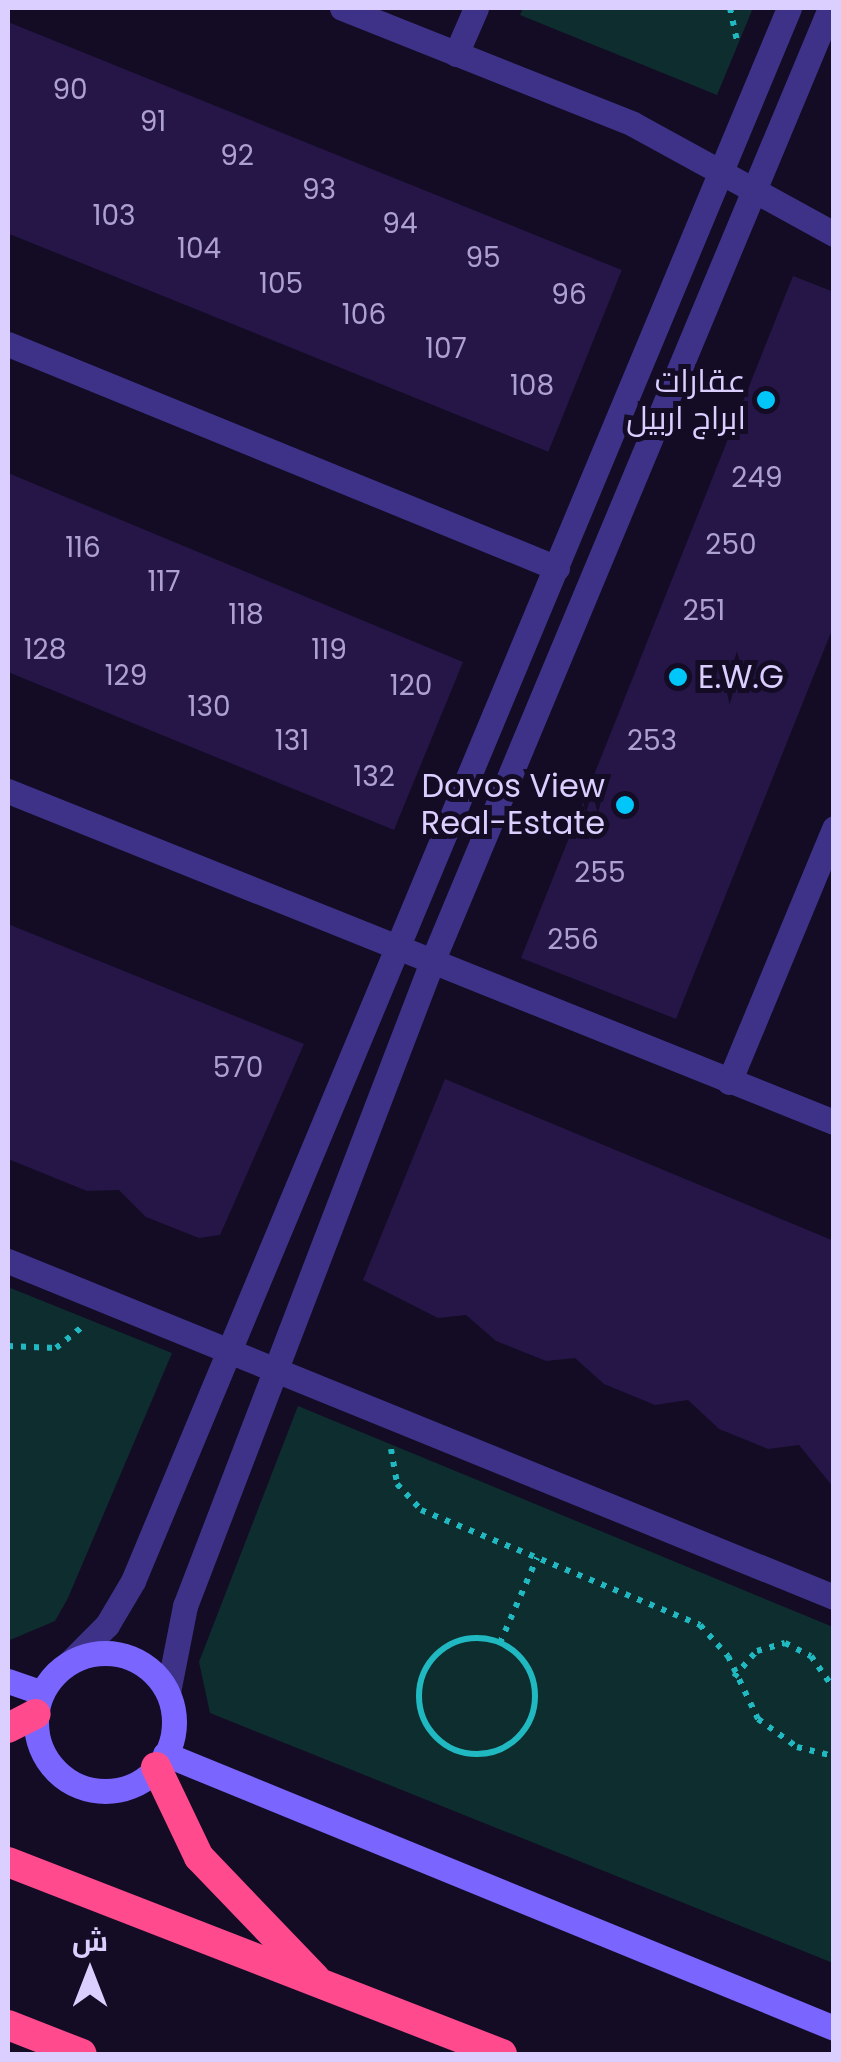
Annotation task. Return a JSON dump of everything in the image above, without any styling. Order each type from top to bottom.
[{"type":"highway","points":[[8,1728],[39,1703]]},
{"type":"highway","points":[[161,1760],[199,1857],[316,1980]]},
{"type":"highway","points":[[8,1862],[502,2054]]},
{"type":"highway","points":[[8,2025],[82,2054]]},
{"type":"street","points":[[342,8],[633,124],[834,234]]},
{"type":"street","points":[[456,54],[476,8]]},
{"type":"street","points":[[788,8],[128,1592],[107,1625],[70,1661],[39,1703],[44,1756],[76,1785],[124,1789],[161,1760],[174,1715],[168,1692],[185,1606],[432,962],[830,8]]},
{"type":"street","points":[[8,344],[557,568]]},
{"type":"street","points":[[8,790],[834,1122]]},
{"type":"street","points":[[729,1082],[834,828]]},
{"type":"street","points":[[8,1261],[834,1597]]},
{"type":"street","points":[[70,1661],[113,1652],[134,1658],[168,1692]]},
{"type":"street","points":[[8,1681],[39,1703]]},
{"type":"street","points":[[161,1760],[834,2028]]},
{"type":"path","points":[[8,1346],[37,1352],[72,1339],[98,1298]]},
{"type":"path","points":[[395,1418],[392,1467],[408,1499],[537,1558],[700,1625],[728,1656],[734,1677],[758,1719],[776,1735],[834,1756]]},
{"type":"path","points":[[500,1643],[537,1558]]},
{"type":"path","points":[[483,1638],[500,1643],[516,1653],[534,1684],[531,1719],[507,1746],[472,1754],[454,1750],[439,1740],[420,1709],[424,1674],[448,1646],[483,1638]]},
{"type":"path","points":[[734,1677],[757,1651],[785,1643],[811,1656],[834,1690]]},
{"type":"green space","points":[[523,8],[753,8],[717,95],[520,15]]},
{"type":"green space","points":[[8,1287],[172,1353],[68,1598],[55,1621],[10,1640]]},
{"type":"green space","points":[[298,1406],[833,1627],[833,1963],[210,1713],[199,1662]]},
{"type":"building","points":[[8,22],[622,270],[548,452],[8,233]]},
{"type":"building","points":[[793,276],[834,292],[834,625],[676,1019],[521,958]]},
{"type":"building","points":[[8,473],[463,662],[394,830],[8,672]]},
{"type":"building","points":[[8,924],[304,1044],[220,1235],[199,1238],[146,1217],[119,1190],[87,1191],[8,1159]]},
{"type":"building","points":[[445,1079],[834,1241],[834,1488],[799,1445],[768,1449],[719,1429],[688,1400],[655,1405],[604,1384],[575,1358],[546,1361],[496,1341],[466,1315],[438,1318],[363,1280]]},
{"type":"place","name":"عقارات ابراج اربیل","points":[[766,400]]},
{"type":"place","name":"E.W.G","points":[[678,677]]},
{"type":"place","name":"Davos View Real-Estate","points":[[625,805]]}]
